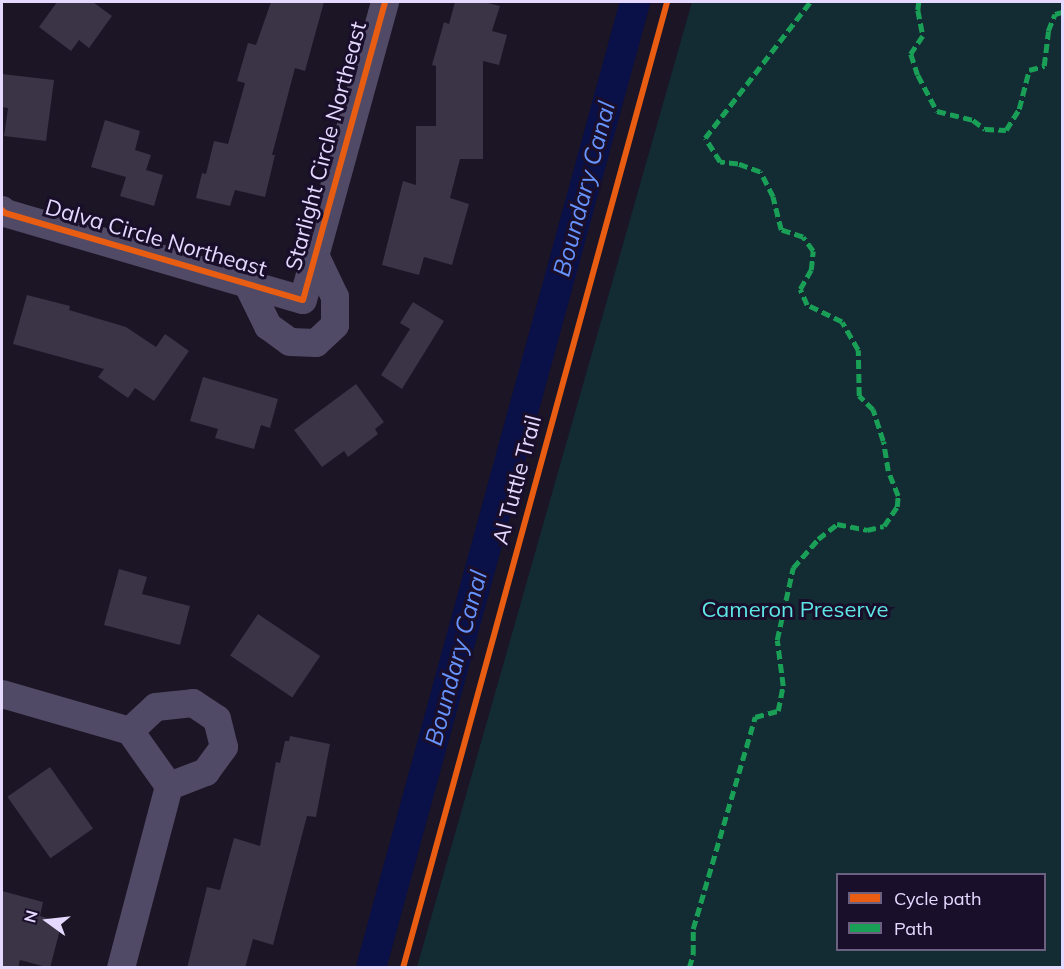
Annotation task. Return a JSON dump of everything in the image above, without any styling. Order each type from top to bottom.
[{"type":"street","name":"Starlight Circle Northeast","points":[[303,300],[385,2]]},
{"type":"street","name":"Dalva Circle Northeast","points":[[2,210],[5,213],[303,300]]},
{"type":"street","points":[[247,283],[268,326],[290,342],[316,343],[335,325],[335,297],[315,255]]},
{"type":"street","points":[[2,694],[130,731],[169,786]]},
{"type":"street","points":[[130,731],[156,707],[193,703],[218,719],[224,747],[206,772],[169,786]]},
{"type":"street","points":[[121,968],[169,786]]},
{"type":"green space","name":"Cameron Preserve","points":[[692,2],[1062,2],[1062,967],[417,967]]},
{"type":"building","points":[[57,2],[93,2],[112,16],[89,48],[79,40],[71,51],[39,27]]},
{"type":"building","points":[[271,2],[324,2],[305,71],[295,68],[272,155],[275,155],[265,197],[235,190],[230,206],[196,198],[202,173],[206,174],[214,141],[228,144],[245,83],[237,81],[248,43],[256,45]]},
{"type":"building","points":[[455,2],[484,2],[500,6],[492,31],[507,35],[499,65],[483,61],[483,159],[460,159],[450,198],[469,204],[452,265],[424,257],[419,275],[382,265],[403,181],[416,185],[416,126],[436,126],[436,66],[432,65],[444,22],[449,24]]},
{"type":"building","points":[[2,74],[54,80],[46,141],[4,136],[8,108],[2,107]]},
{"type":"building","points":[[105,120],[140,131],[135,150],[151,155],[146,170],[163,175],[154,206],[120,196],[126,177],[91,167]]},
{"type":"building","points":[[27,295],[70,306],[69,310],[126,327],[156,347],[165,334],[189,351],[154,401],[135,388],[128,398],[98,377],[104,369],[13,344]]},
{"type":"building","points":[[413,302],[444,321],[402,389],[381,375],[410,329],[400,323]]},
{"type":"building","points":[[203,377],[278,399],[270,428],[261,425],[254,449],[215,438],[218,429],[190,421]]},
{"type":"building","points":[[356,384],[384,422],[375,429],[378,434],[348,457],[344,451],[322,467],[294,430]]},
{"type":"building","points":[[119,569],[147,577],[142,594],[190,606],[180,645],[104,625]]},
{"type":"building","points":[[258,614],[320,656],[292,697],[230,655]]},
{"type":"building","points":[[290,736],[330,744],[316,817],[307,816],[273,945],[253,939],[245,968],[187,968],[207,887],[220,890],[234,838],[260,846],[276,762],[280,763],[285,741],[289,741]]},
{"type":"building","points":[[50,767],[93,828],[50,858],[7,797]]},
{"type":"building","points":[[2,891],[43,902],[40,916],[62,922],[50,968],[20,960],[18,968],[2,968]]},
{"type":"waterway","name":"Boundary Canal","points":[[371,968],[635,2]]},
{"type":"marked path","points":[[689,968],[693,954],[693,929],[755,717],[778,711],[783,686],[777,640],[793,568],[818,539],[837,524],[867,530],[884,526],[897,507],[898,496],[888,471],[883,441],[873,410],[859,396],[858,350],[842,322],[807,305],[800,289],[811,270],[813,251],[803,237],[781,230],[773,197],[760,172],[738,164],[720,162],[705,138],[810,2]]},
{"type":"marked path","points":[[919,2],[918,10],[923,36],[911,54],[918,75],[937,111],[973,120],[985,129],[1006,130],[1019,109],[1029,70],[1044,66],[1048,31],[1055,14],[1062,12]]},
{"type":"cycle path","points":[[2,210],[5,213],[303,300],[385,2]]},
{"type":"cycle path","name":"Al Tuttle Trail","points":[[403,968],[667,2]]}]
